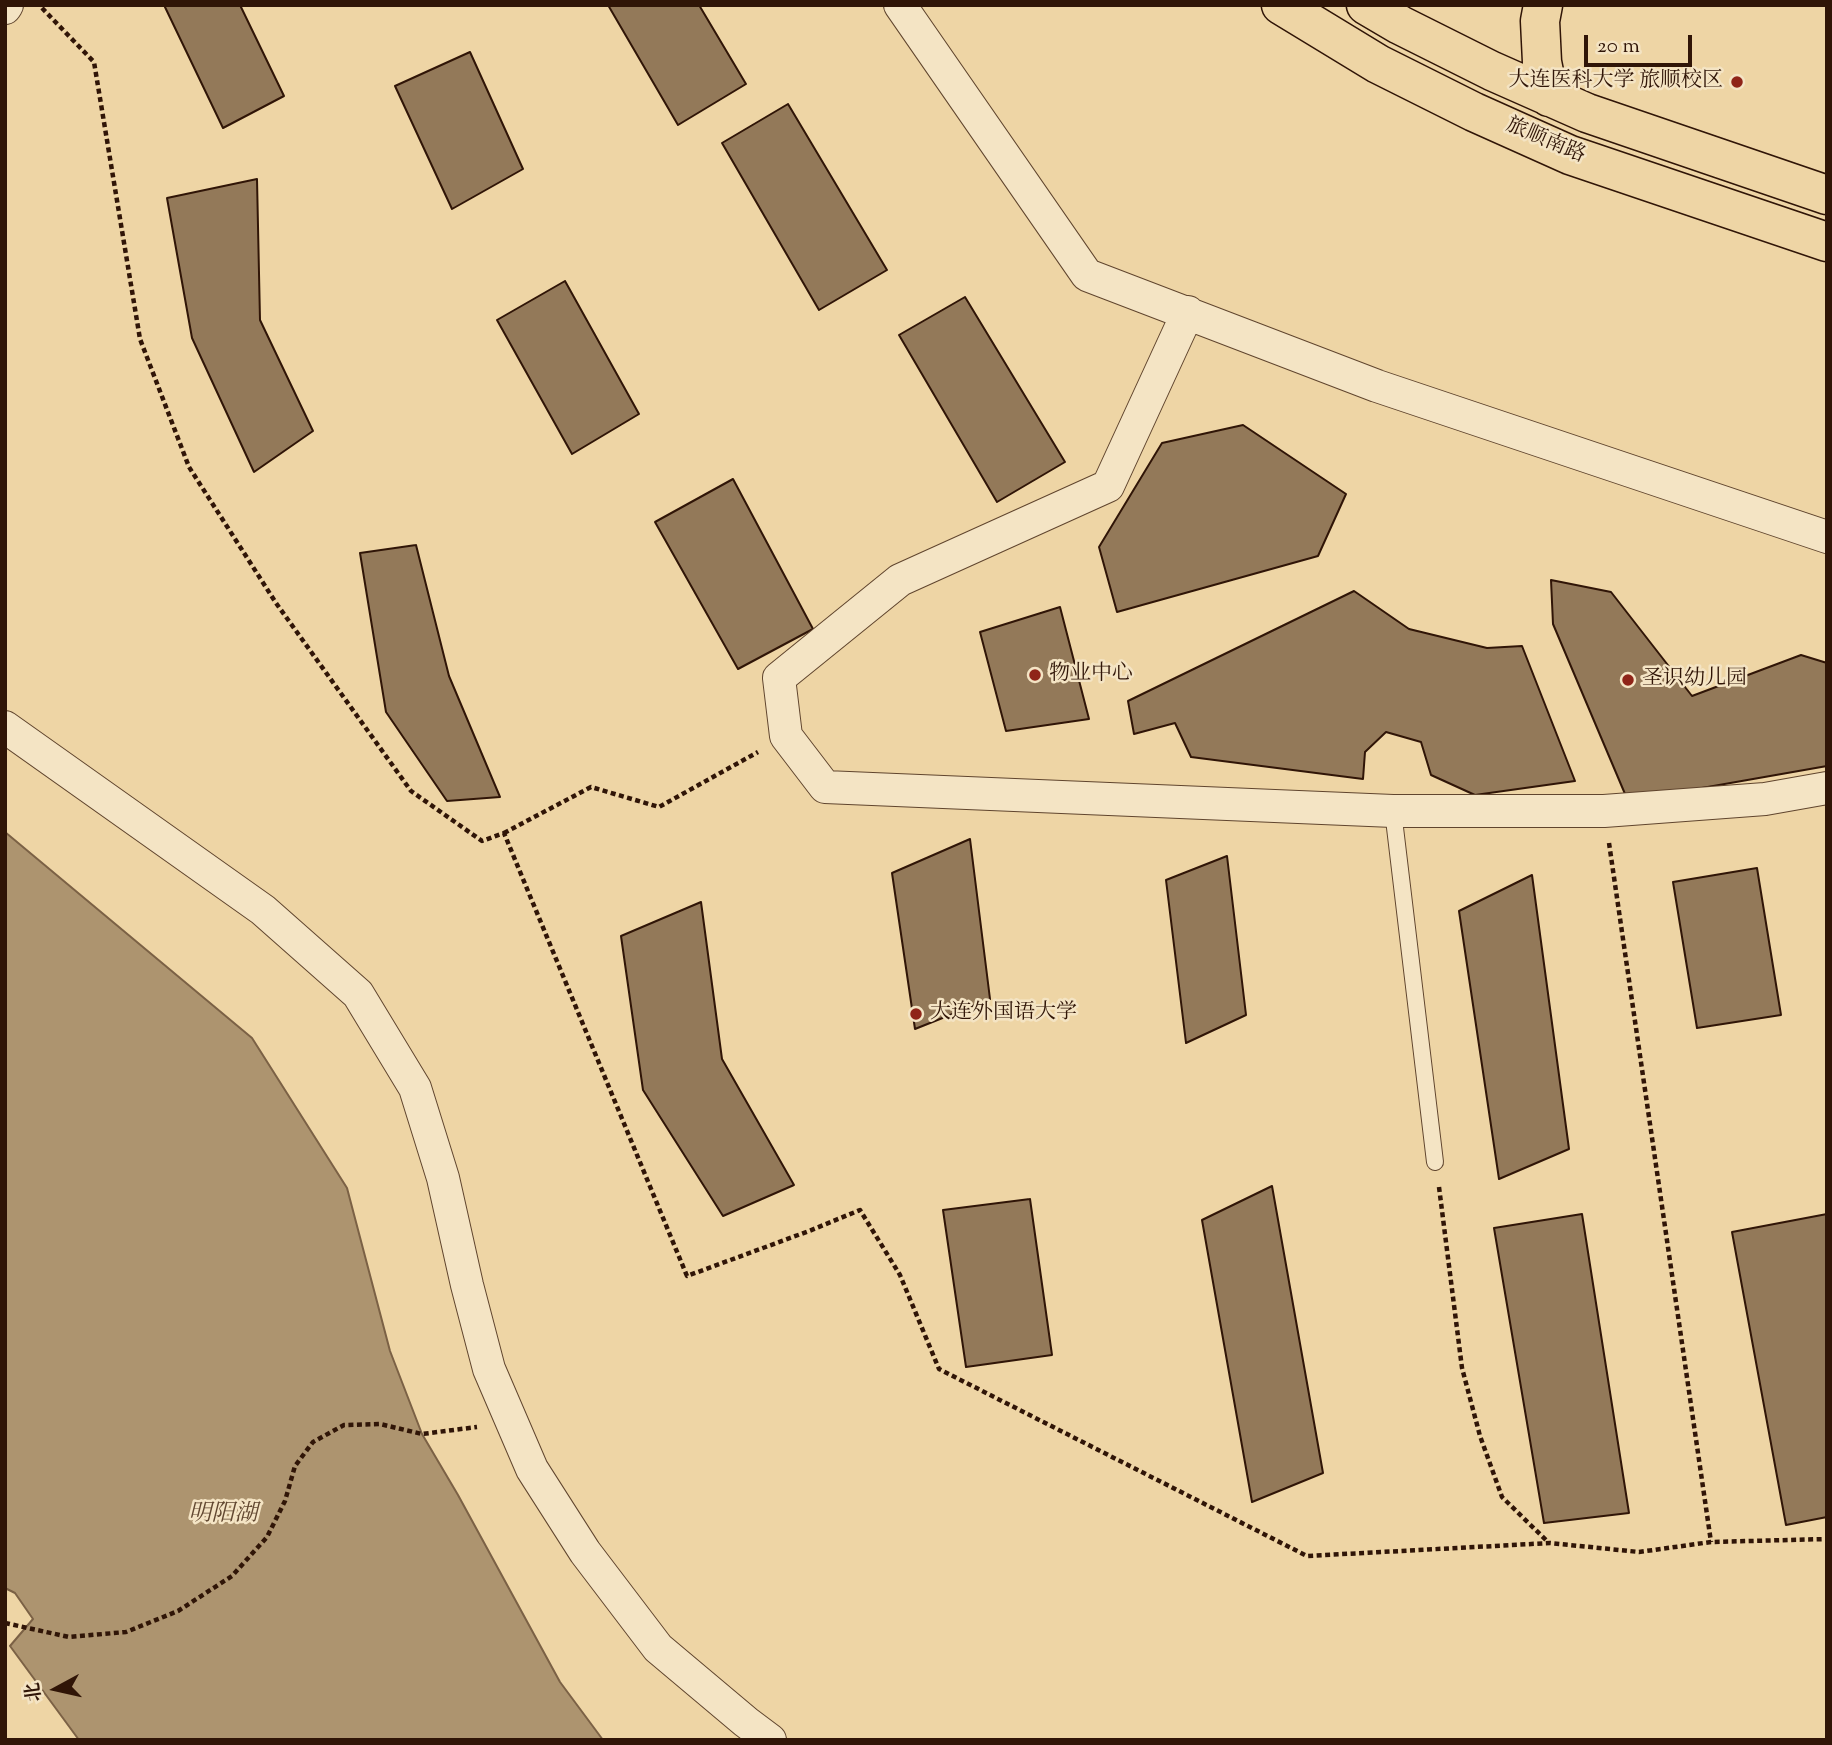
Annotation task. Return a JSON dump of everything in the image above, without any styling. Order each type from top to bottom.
[{"type":"highway","name":"旅顺南路","points":[[1366,5],[1492,71],[1587,113],[1827,195]]},
{"type":"highway","points":[[1543,5],[1540,21],[1542,62],[1549,97]]},
{"type":"highway","name":"旅顺南路","points":[[1290,7],[1378,64],[1570,155],[1827,242]]},
{"type":"street","points":[[900,5],[1087,275],[1377,386],[1827,537]]},
{"type":"street","points":[[1188,312],[1108,486],[901,580],[779,678],[786,736],[825,787],[1393,811],[1604,811],[1765,799],[1827,789]]},
{"type":"street","points":[[5,727],[263,910],[358,994],[415,1088],[443,1178],[489,1368],[532,1469],[585,1552],[658,1648],[770,1740]]},
{"type":"lane","points":[[1393,811],[1435,1162]]},
{"type":"path","points":[[38,5],[94,62],[140,339],[189,467],[276,603],[411,791],[482,841],[504,833],[591,787],[659,807],[786,736]]},
{"type":"path","points":[[1604,811],[1711,1542]]},
{"type":"path","points":[[504,833],[687,1276],[860,1210],[900,1275],[939,1369],[1307,1556],[1550,1543],[1639,1552],[1711,1542],[1827,1539]]},
{"type":"path","points":[[1435,1162],[1462,1368],[1480,1436],[1502,1497],[1550,1543]]},
{"type":"path","points":[[8,1624],[69,1637],[126,1632],[178,1611],[232,1576],[267,1537],[285,1501],[295,1466],[313,1443],[344,1425],[380,1424],[422,1434],[513,1422]]},
{"type":"water","name":"明阳湖","points":[[5,832],[252,1038],[347,1188],[390,1351],[422,1434],[560,1682],[603,1740],[79,1740],[10,1646],[33,1619],[15,1593],[5,1588]]},
{"type":"building","points":[[164,5],[240,5],[284,96],[223,128]]},
{"type":"building","points":[[608,5],[699,5],[746,84],[678,125]]},
{"type":"building","points":[[470,52],[523,169],[452,209],[395,86]]},
{"type":"building","points":[[788,104],[887,270],[819,310],[722,143]]},
{"type":"building","points":[[257,179],[260,320],[313,431],[254,472],[192,338],[167,198]]},
{"type":"building","points":[[565,281],[639,414],[572,454],[497,320]]},
{"type":"building","points":[[965,297],[1065,462],[997,502],[899,335]]},
{"type":"building","points":[[1243,425],[1346,494],[1318,556],[1117,612],[1099,547],[1162,443]]},
{"type":"building","points":[[733,479],[813,629],[738,669],[655,522]]},
{"type":"building","points":[[416,545],[449,676],[500,797],[447,801],[386,712],[360,553]]},
{"type":"building","name":"圣识幼儿园","points":[[1551,580],[1611,592],[1692,696],[1801,655],[1827,663],[1827,766],[1628,801],[1553,624]]},
{"type":"building","points":[[1354,591],[1409,629],[1487,648],[1522,646],[1575,781],[1475,795],[1431,775],[1421,742],[1386,732],[1365,752],[1363,779],[1191,757],[1175,723],[1134,734],[1128,701]]},
{"type":"building","name":"物业中心","points":[[1060,607],[1089,719],[1006,731],[980,632]]},
{"type":"building","points":[[970,839],[990,999],[915,1029],[892,873]]},
{"type":"building","points":[[1227,856],[1246,1015],[1186,1043],[1166,880]]},
{"type":"building","points":[[1757,868],[1781,1015],[1697,1028],[1673,882]]},
{"type":"building","points":[[1532,875],[1569,1149],[1499,1179],[1459,911]]},
{"type":"building","points":[[701,902],[722,1059],[794,1185],[723,1216],[643,1090],[621,936]]},
{"type":"building","points":[[1272,1186],[1323,1473],[1252,1502],[1202,1220]]},
{"type":"building","points":[[1030,1199],[1052,1355],[966,1367],[943,1210]]},
{"type":"building","points":[[1582,1214],[1629,1513],[1544,1523],[1494,1228]]},
{"type":"building","points":[[1827,1214],[1827,1517],[1786,1525],[1732,1232]]},
{"type":"place","name":"大连医科大学 旅顺校区","points":[[1737,82]]},
{"type":"place","name":"物业中心","points":[[1035,675]]},
{"type":"place","name":"圣识幼儿园","points":[[1628,680]]},
{"type":"place","name":"大连外国语大学","points":[[916,1014]]}]
